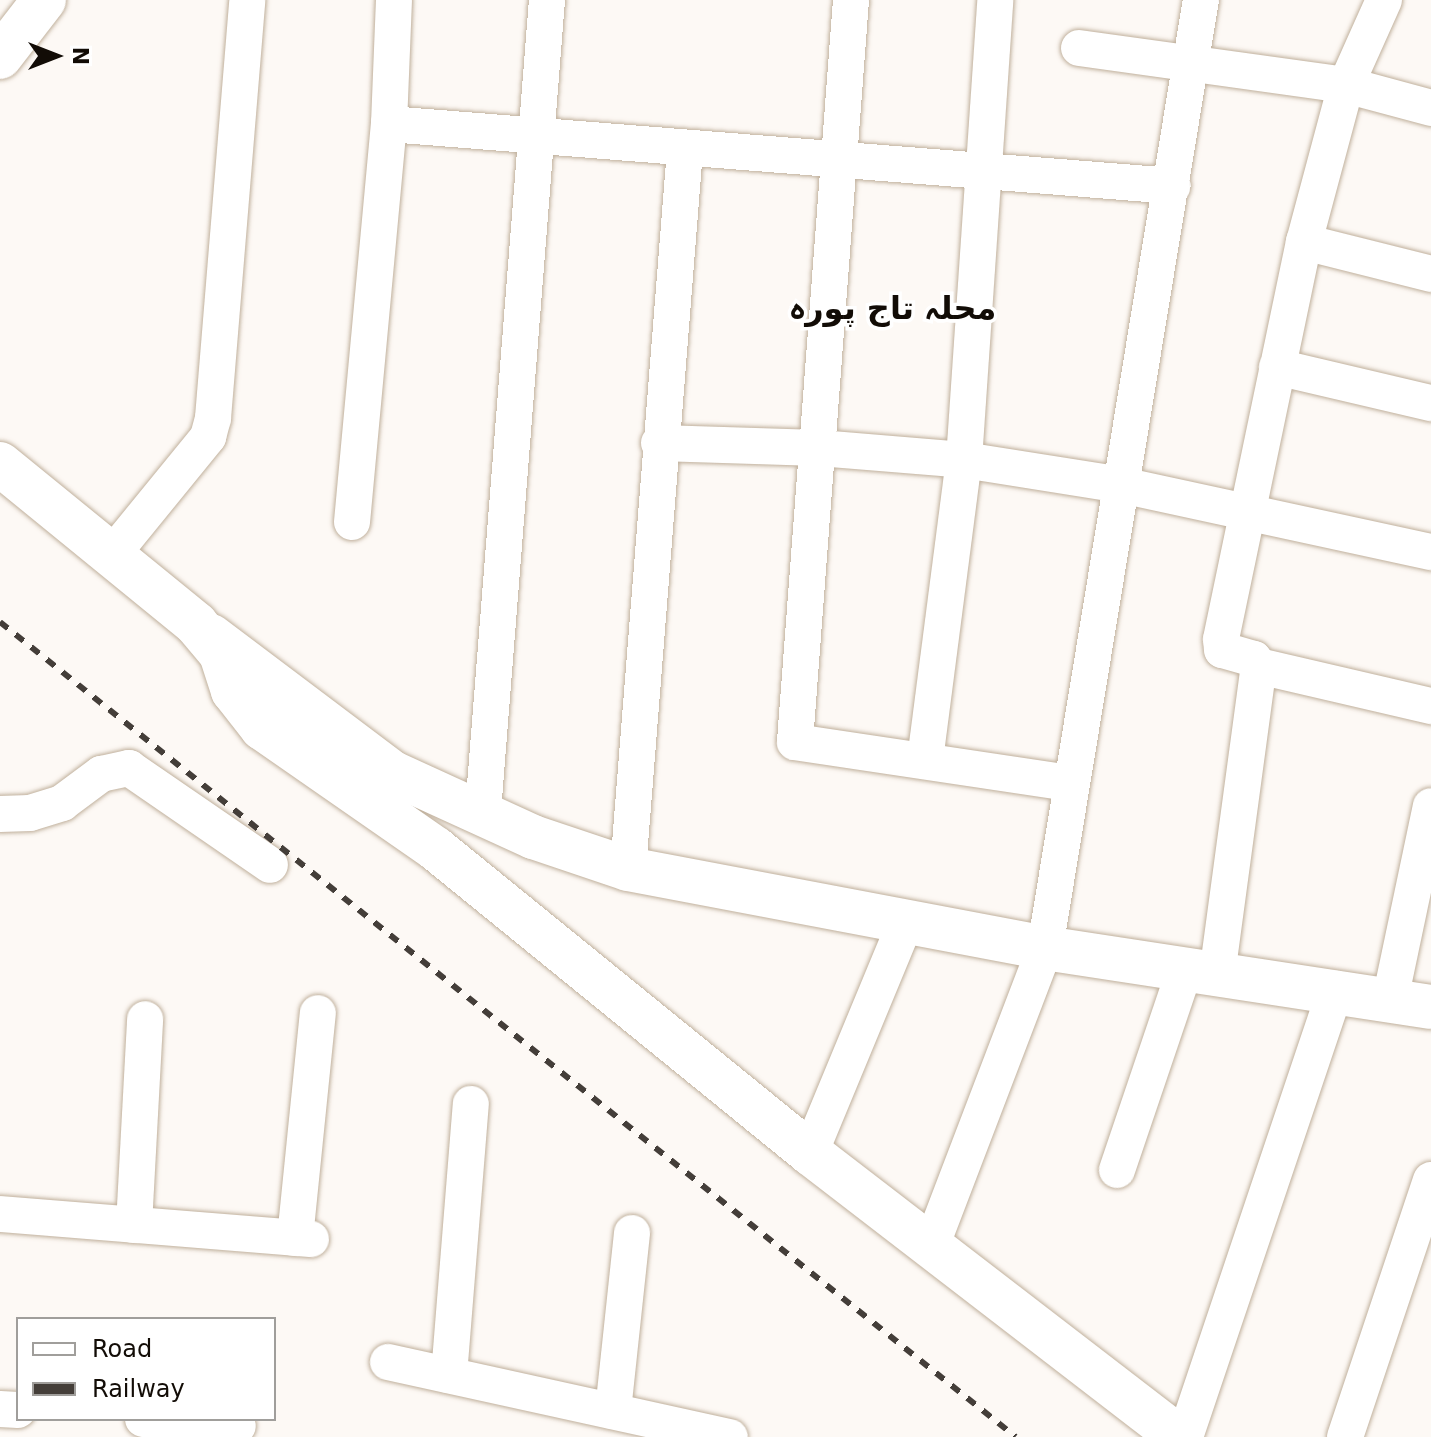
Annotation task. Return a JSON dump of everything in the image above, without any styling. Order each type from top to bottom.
[{"type":"main road","points":[[0,57],[44,0]]},
{"type":"main road","points":[[0,464],[196,624],[393,773],[483,811],[533,837],[628,869],[1045,948],[1201,973],[1336,989],[1411,1003]]},
{"type":"main road","points":[[196,624],[221,654],[233,691],[262,728],[436,849],[810,1153],[1182,1437]]},
{"type":"street","points":[[111,556],[208,437],[247,0]]},
{"type":"street","points":[[352,522],[389,124],[394,0]]},
{"type":"street","points":[[483,811],[547,0]]},
{"type":"street","points":[[851,0],[842,160],[795,742],[1069,783]]},
{"type":"street","points":[[925,760],[964,460],[995,0]]},
{"type":"street","points":[[932,1244],[1045,948],[1069,783],[1173,186],[1201,0]]},
{"type":"street","points":[[1384,0],[1346,85],[1304,242],[1247,510],[1222,650],[1254,659],[1259,666],[1431,706]]},
{"type":"street","points":[[1079,48],[1191,61],[1346,85],[1431,108]]},
{"type":"street","points":[[389,124],[1173,186]]},
{"type":"street","points":[[628,869],[659,443],[685,149]]},
{"type":"street","points":[[1304,242],[1431,274]]},
{"type":"street","points":[[1277,367],[1431,403]]},
{"type":"street","points":[[659,443],[819,448],[964,460],[1121,485],[1431,552]]},
{"type":"street","points":[[1117,1170],[1201,973],[1259,666]]},
{"type":"street","points":[[0,814],[30,813],[62,803],[101,774],[129,768],[270,865]]},
{"type":"street","points":[[1411,1003],[1431,806]]},
{"type":"street","points":[[810,1153],[906,921]]},
{"type":"street","points":[[1182,1437],[1336,989]]},
{"type":"street","points":[[0,1214],[303,1238],[318,1013]]},
{"type":"street","points":[[134,1225],[145,1019]]},
{"type":"street","points":[[449,1375],[471,1104]]},
{"type":"street","points":[[1345,1437],[1416,1275],[1431,1180]]},
{"type":"street","points":[[613,1411],[632,1233]]},
{"type":"street","points":[[388,1362],[730,1437]]},
{"type":"street","points":[[170,1421],[238,1426]]},
{"type":"railway","points":[[0,622],[1016,1437]]},
{"type":"district","name":"محلہ تاج پورہ","points":[[893,308]]}]
